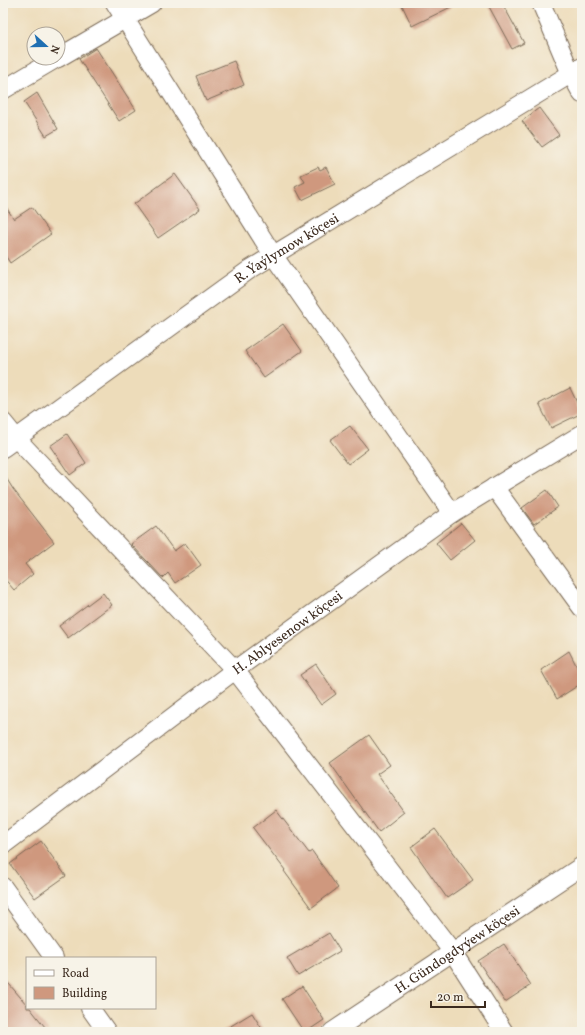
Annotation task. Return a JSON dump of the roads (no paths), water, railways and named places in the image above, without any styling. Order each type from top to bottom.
[{"type":"street","points":[[115,3],[273,255],[452,513]]},
{"type":"street","points":[[66,53],[152,3]]},
{"type":"street","points":[[540,3],[576,71],[582,94]]},
{"type":"street","points":[[3,90],[44,66]]},
{"type":"street","name":"R. Ýaýlymow köçesi","points":[[9,443],[249,270],[576,71]]},
{"type":"street","points":[[3,422],[9,443],[236,670],[452,951],[504,1032]]},
{"type":"street","name":"H. Ablyesenow köçesi","points":[[3,845],[236,670],[452,513],[582,434]]},
{"type":"street","points":[[494,487],[582,608]]},
{"type":"street","name":"H. Gündogdyýew köçesi","points":[[332,1032],[582,866]]},
{"type":"street","points":[[3,887],[53,957]]},
{"type":"street","points":[[91,1009],[107,1032]]}]
